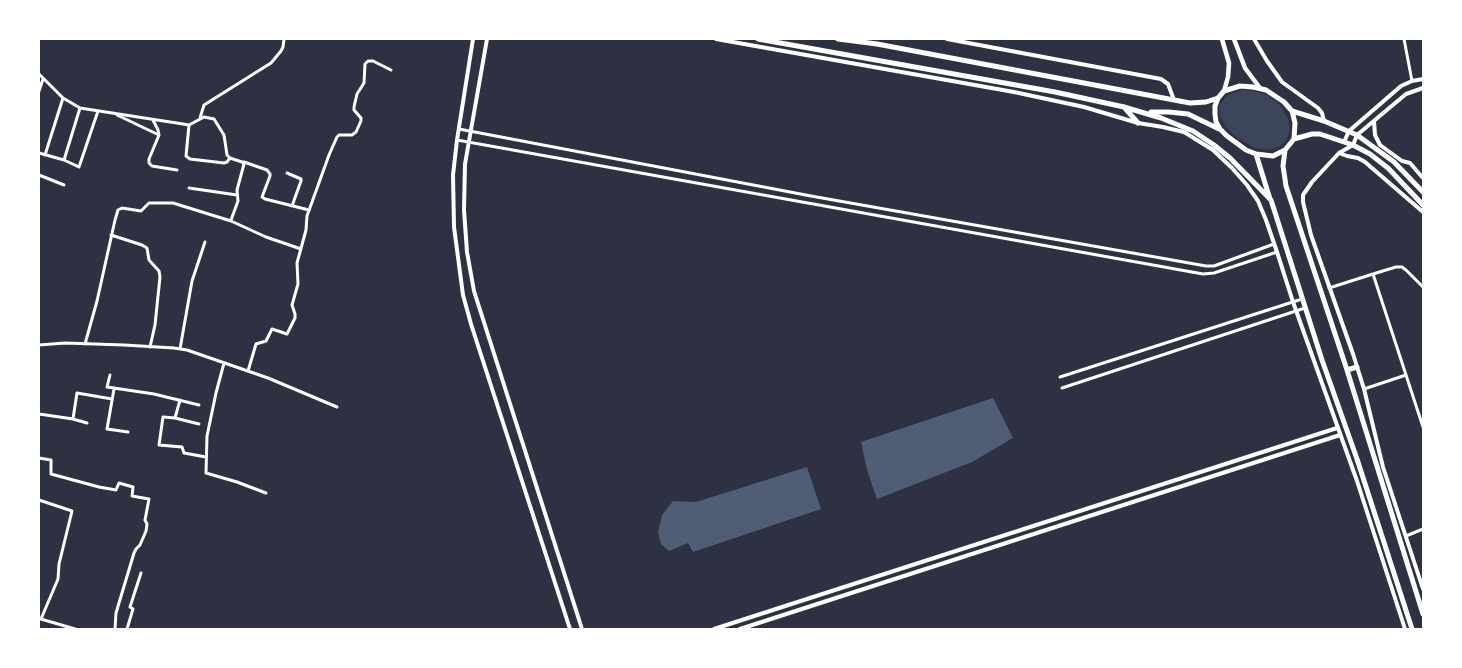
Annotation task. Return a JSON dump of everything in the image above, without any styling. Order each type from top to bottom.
[{"type":"main road","points":[[758,39],[1015,85],[1147,112],[1193,131],[1214,144],[1271,200]]},
{"type":"main road","points":[[838,39],[877,42],[1190,103],[1218,98]]},
{"type":"main road","points":[[1220,129],[1216,122],[1215,106],[1224,91],[1229,70],[1228,57],[1222,39]]},
{"type":"main road","points":[[1234,39],[1245,69],[1260,88]]},
{"type":"main road","points":[[1224,91],[1240,86],[1260,88],[1272,93],[1292,111],[1295,123],[1294,139]]},
{"type":"main road","points":[[1124,107],[1138,123]]},
{"type":"main road","points":[[1292,111],[1357,135],[1394,162],[1423,192]]},
{"type":"main road","points":[[1147,112],[1188,114],[1220,129],[1240,146],[1256,154],[1273,156],[1285,150],[1294,139],[1312,134],[1320,134],[1353,145],[1370,154],[1388,168],[1423,205]]},
{"type":"main road","points":[[1285,150],[1283,166],[1286,186],[1347,370],[1423,614]]},
{"type":"main road","points":[[1256,154],[1412,629]]},
{"type":"main road","points":[[1347,370],[1357,367]]},
{"type":"street","points":[[39,74],[63,98],[80,108],[189,125],[200,118],[204,105],[271,63],[283,47],[284,39]]},
{"type":"street","points":[[473,39],[453,175],[454,227],[463,295],[570,629]]},
{"type":"street","points":[[486,39],[465,164],[464,210],[474,291],[582,629]]},
{"type":"street","points":[[716,39],[1083,107],[1138,123],[1184,132],[1213,150],[1239,175],[1258,201],[1343,442],[1405,629]]},
{"type":"street","points":[[947,39],[1161,79],[1168,84],[1174,100]]},
{"type":"street","points":[[1254,39],[1282,82],[1318,108],[1324,121]]},
{"type":"street","points":[[1404,39],[1412,81]]},
{"type":"street","points":[[852,63],[854,56]]},
{"type":"street","points":[[248,371],[256,344],[266,341],[272,329],[285,335],[289,332],[295,318],[292,301],[298,284],[297,263],[309,210],[337,137],[352,135],[361,121],[354,107],[359,90],[364,83],[366,62],[377,62],[391,70]]},
{"type":"street","points":[[39,91],[43,79]]},
{"type":"street","points":[[1344,142],[1349,131],[1401,86],[1423,79]]},
{"type":"street","points":[[1014,93],[1015,85]]},
{"type":"street","points":[[1423,88],[1406,94],[1357,135],[1353,145],[1339,153],[1303,195],[1311,235],[1364,389],[1383,467],[1423,589]]},
{"type":"street","points":[[45,155],[63,98]]},
{"type":"street","points":[[64,160],[80,108]]},
{"type":"street","points":[[39,153],[79,167],[98,111]]},
{"type":"street","points":[[112,113],[159,135]]},
{"type":"street","points":[[200,118],[213,119],[224,135],[225,152],[230,158],[267,170],[270,176],[262,197],[309,210]]},
{"type":"street","points":[[153,120],[159,135],[149,163],[152,166],[177,170]]},
{"type":"street","points":[[1374,120],[1375,135],[1380,145],[1410,163],[1423,178]]},
{"type":"street","points":[[189,125],[186,156],[190,159],[224,163],[230,158]]},
{"type":"street","points":[[459,129],[803,194],[1206,266],[1214,266],[1274,244]]},
{"type":"street","points":[[457,140],[1203,274],[1214,273],[1277,252]]},
{"type":"street","points":[[1339,153],[1365,162],[1423,212]]},
{"type":"street","points":[[231,221],[238,201],[237,190],[244,167],[242,162]]},
{"type":"street","points":[[287,173],[301,181],[292,206]]},
{"type":"street","points":[[39,175],[64,185]]},
{"type":"street","points":[[189,188],[237,195]]},
{"type":"street","points":[[86,344],[111,235],[118,210],[122,207],[141,211],[148,203],[173,203],[231,221],[266,237],[301,249]]},
{"type":"street","points":[[111,235],[147,248],[149,260],[159,270],[155,325],[150,347]]},
{"type":"street","points":[[180,349],[192,281],[205,242]]},
{"type":"street","points":[[1329,288],[1396,267],[1406,270],[1423,287]]},
{"type":"street","points":[[1373,274],[1423,428]]},
{"type":"street","points":[[1060,377],[1302,299]]},
{"type":"street","points":[[1062,388],[1305,308]]},
{"type":"street","points":[[39,345],[86,344],[180,349],[268,378],[337,406]]},
{"type":"street","points":[[224,363],[207,436],[206,473],[266,494]]},
{"type":"street","points":[[110,375],[107,387],[154,394],[199,405]]},
{"type":"street","points":[[1364,389],[1406,375]]},
{"type":"street","points":[[114,389],[107,429],[128,432]]},
{"type":"street","points":[[73,419],[77,393],[112,399]]},
{"type":"street","points":[[175,418],[180,400]]},
{"type":"street","points":[[39,414],[87,423]]},
{"type":"street","points":[[198,424],[163,417],[159,445],[182,447],[184,453],[206,458]]},
{"type":"street","points":[[714,629],[1337,428]]},
{"type":"street","points":[[740,629],[1340,435]]},
{"type":"street","points":[[1343,442],[1350,440]]},
{"type":"street","points":[[39,458],[51,460],[51,474],[116,490],[119,483],[133,487],[132,496],[149,499],[145,520],[146,531],[134,553],[116,613],[115,629]]},
{"type":"street","points":[[1129,495],[1131,503]]},
{"type":"street","points":[[39,500],[72,511],[59,564],[58,579],[40,619],[75,629]]},
{"type":"street","points":[[1406,536],[1423,529]]},
{"type":"street","points":[[127,629],[133,609],[130,608],[141,573]]},
{"type":"shaded area","points":[[1242,90],[1267,95],[1280,105],[1289,121],[1290,130],[1282,145],[1267,150],[1254,148],[1235,136],[1226,127],[1220,116],[1220,104],[1228,95]]},
{"type":"shaded area","points":[[993,398],[1013,438],[972,462],[877,499],[861,442]]},
{"type":"shaded area","points":[[807,467],[821,509],[693,552],[688,543],[669,551],[661,544],[658,532],[662,515],[673,501],[696,502]]}]
